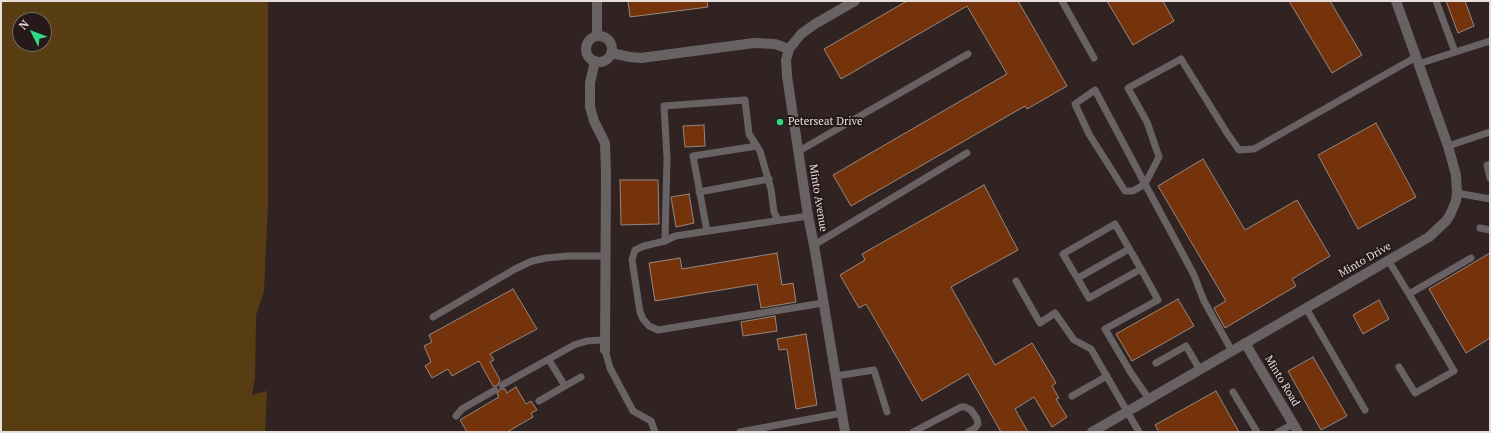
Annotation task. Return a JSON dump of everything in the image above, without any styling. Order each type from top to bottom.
[{"type":"street","points":[[597,1],[597,36]]},
{"type":"street","name":"Minto Drive","points":[[1092,432],[1429,237],[1446,221],[1454,207],[1457,193],[1456,175],[1448,146],[1396,1]]},
{"type":"street","name":"Minto Avenue","points":[[845,432],[808,216],[786,76],[786,60],[789,50],[801,34],[853,2]]},
{"type":"street","points":[[597,36],[602,36],[609,41],[612,49],[606,60],[599,62],[588,56],[586,48],[590,40],[597,36]]},
{"type":"street","points":[[611,53],[641,58],[754,43],[775,44],[789,50]]},
{"type":"street","points":[[595,61],[590,83],[590,107],[594,121],[605,143],[605,346]]},
{"type":"street","name":"Minto Road","points":[[1245,343],[1295,428]]},
{"type":"lane","points":[[1062,1],[1094,58]]},
{"type":"lane","points":[[1436,1],[1455,52]]},
{"type":"lane","points":[[1232,351],[1204,301],[1194,275],[1145,184],[1095,90],[1075,104],[1089,134],[1125,191],[1133,191],[1145,184],[1159,156],[1147,122],[1128,88],[1181,59],[1239,150],[1254,149],[1417,60],[1455,52],[1490,42]]},
{"type":"lane","points":[[799,151],[968,54]]},
{"type":"lane","points":[[665,241],[667,158],[664,106],[745,100],[749,134],[760,151],[769,179],[774,212],[778,220]]},
{"type":"lane","points":[[1448,146],[1490,132]]},
{"type":"lane","points":[[707,231],[693,156],[757,146]]},
{"type":"lane","points":[[814,245],[967,153]]},
{"type":"lane","points":[[1490,164],[1487,164],[1490,178]]},
{"type":"lane","points":[[699,192],[769,179]]},
{"type":"lane","points":[[1457,193],[1490,199]]},
{"type":"lane","points":[[808,216],[675,236],[665,241],[644,246],[636,250],[632,260],[641,316],[649,326],[658,330],[823,304]]},
{"type":"lane","points":[[1141,269],[1089,298],[1063,254],[1115,224],[1141,269],[1158,300],[1104,329],[1149,399]]},
{"type":"lane","points":[[1480,228],[1490,230]]},
{"type":"lane","points":[[1078,278],[1129,249]]},
{"type":"lane","points":[[432,317],[532,261],[568,256],[606,256]]},
{"type":"lane","points":[[1409,294],[1471,258]]},
{"type":"lane","points":[[1388,260],[1454,371],[1415,393],[1399,367]]},
{"type":"lane","points":[[1016,282],[1040,323],[1055,313],[1074,340],[1091,349],[1139,432]]},
{"type":"lane","points":[[1306,308],[1365,410]]},
{"type":"lane","points":[[502,385],[580,342],[602,340],[605,346],[610,368],[633,411],[651,421],[655,432]]},
{"type":"lane","points":[[1156,364],[1186,346],[1200,370]]},
{"type":"lane","points":[[549,360],[565,386]]},
{"type":"lane","points":[[836,376],[874,370],[887,412]]},
{"type":"lane","points":[[1072,396],[1107,376]]},
{"type":"lane","points":[[539,401],[581,377]]},
{"type":"lane","points":[[456,416],[462,409],[495,390]]},
{"type":"lane","points":[[1233,392],[1256,432]]},
{"type":"lane","points":[[913,432],[961,407],[965,407],[971,410],[977,419],[978,424],[975,428],[968,432]]},
{"type":"lane","points":[[740,432],[842,413]]},
{"type":"lane","points":[[1278,432],[1295,428]]},
{"type":"shaded area","points":[[1,1],[268,1],[268,201],[264,291],[256,315],[255,378],[252,395],[267,391],[265,432],[1,432]]},
{"type":"building","points":[[628,1],[707,1],[708,7],[630,17]]},
{"type":"building","points":[[907,1],[1018,1],[1067,86],[1027,109],[1025,106],[851,206],[833,175],[1007,74],[967,6],[841,79],[824,49]]},
{"type":"building","points":[[1107,1],[1163,1],[1174,21],[1133,45]]},
{"type":"building","points":[[1289,1],[1330,1],[1362,55],[1332,73]]},
{"type":"building","points":[[1446,1],[1465,1],[1474,26],[1458,33]]},
{"type":"building","points":[[1376,123],[1416,197],[1358,229],[1318,155]]},
{"type":"building","points":[[704,125],[705,146],[685,147],[683,126]]},
{"type":"building","points":[[1203,159],[1245,230],[1297,200],[1330,256],[1292,279],[1296,286],[1225,328],[1214,308],[1226,301],[1158,186]]},
{"type":"building","points":[[620,180],[658,180],[659,224],[621,225]]},
{"type":"building","points":[[984,185],[1018,250],[951,287],[995,365],[1032,343],[1056,383],[1052,386],[1059,398],[1056,399],[1067,417],[1052,427],[1034,397],[1015,409],[1028,432],[1001,432],[968,374],[922,401],[866,304],[859,308],[840,275],[865,260],[862,254]]},
{"type":"building","points":[[689,194],[694,223],[676,227],[671,197]]},
{"type":"building","points":[[777,253],[782,285],[793,283],[796,302],[761,308],[757,284],[655,301],[649,263],[680,258],[682,269]]},
{"type":"building","points":[[1490,253],[1490,338],[1466,353],[1429,289]]},
{"type":"building","points":[[513,289],[537,329],[490,354],[494,360],[490,362],[500,380],[497,386],[493,386],[479,361],[452,376],[448,369],[432,378],[425,366],[431,362],[424,346],[432,342],[429,335]]},
{"type":"building","points":[[1178,299],[1194,326],[1132,361],[1116,334]]},
{"type":"building","points":[[1379,300],[1389,319],[1363,334],[1353,315]]},
{"type":"building","points":[[775,316],[777,331],[743,336],[741,322]]},
{"type":"building","points":[[806,334],[817,405],[796,409],[787,349],[779,350],[777,339]]},
{"type":"building","points":[[1313,357],[1347,416],[1321,430],[1288,371]]},
{"type":"building","points":[[516,387],[526,404],[531,401],[537,410],[531,413],[533,417],[507,432],[467,432],[460,420],[499,397],[497,394],[500,389],[505,389],[507,393]]},
{"type":"building","points":[[1216,391],[1239,432],[1159,432],[1155,425]]},
{"type":"place","name":"Peterseat Drive","points":[[780,122]]}]
